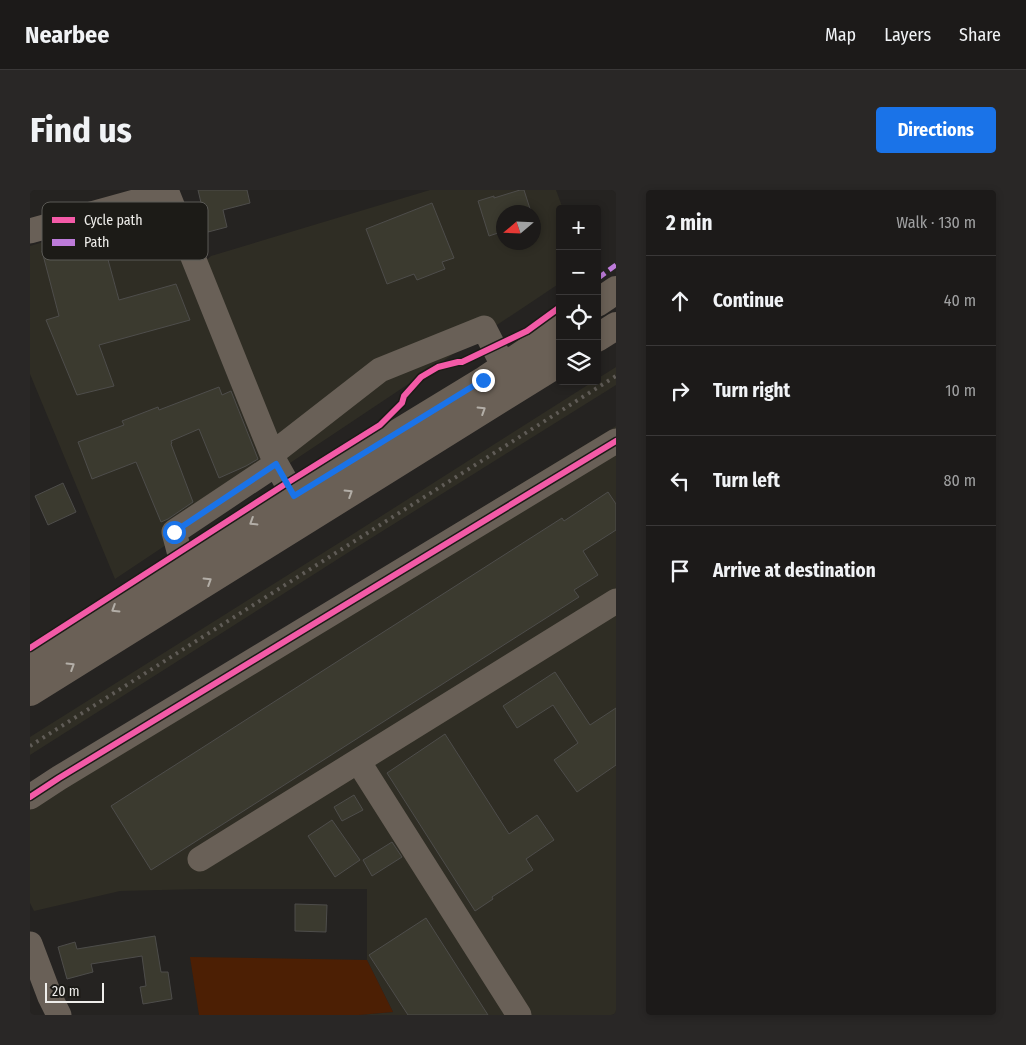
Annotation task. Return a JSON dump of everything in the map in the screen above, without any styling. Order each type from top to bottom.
[{"type":"main road","points":[[601,300],[616,290]]},
{"type":"main road","points":[[601,335],[616,326]]},
{"type":"main road","points":[[30,692],[556,332]]},
{"type":"main road","points":[[30,663],[183,566],[300,508],[556,364]]},
{"type":"street","points":[[129,202],[166,191]]},
{"type":"street","points":[[30,231],[42,227]]},
{"type":"street","points":[[194,260],[274,459],[300,508]]},
{"type":"street","points":[[183,566],[174,532],[274,459],[380,370],[484,328],[504,366]]},
{"type":"street","points":[[30,797],[59,778],[612,451]]},
{"type":"street","points":[[200,859],[616,600]]},
{"type":"street","points":[[358,761],[519,1015]]},
{"type":"street","points":[[30,944],[50,997],[60,1015]]},
{"type":"shaded area","points":[[430,190],[556,190],[562,205],[556,205],[556,286],[284,467],[204,262],[211,256]]},
{"type":"shaded area","points":[[42,242],[42,260],[181,260],[268,477],[115,579],[30,374],[30,246]]},
{"type":"shaded area","points":[[616,367],[616,385],[30,755],[30,737],[588,385],[601,385],[601,376]]},
{"type":"shaded area","points":[[616,426],[616,1015],[359,1015],[393,1012],[367,960],[367,889],[120,891],[34,911],[30,903],[30,783]]},
{"type":"shaded area","points":[[190,957],[367,960],[393,1012],[359,1015],[199,1015]]},
{"type":"building","points":[[198,190],[247,190],[250,203],[223,210],[227,227],[208,232],[208,202],[201,202]]},
{"type":"building","points":[[524,190],[529,205],[496,205],[496,234],[489,236],[478,201],[494,196],[494,198]]},
{"type":"building","points":[[432,203],[454,258],[442,262],[445,269],[417,280],[414,274],[387,284],[366,229]]},
{"type":"building","points":[[44,260],[108,260],[119,300],[176,284],[190,320],[99,345],[114,386],[77,395],[46,320],[59,316]]},
{"type":"building","points":[[219,387],[222,395],[231,391],[258,459],[219,478],[199,429],[171,441],[193,502],[161,522],[136,462],[92,479],[78,442],[124,425],[122,421],[158,407],[159,410]]},
{"type":"building","points":[[63,483],[76,512],[48,525],[35,496]]},
{"type":"building","points":[[608,492],[616,504],[616,530],[583,551],[598,575],[574,590],[579,597],[151,870],[111,806],[562,518],[564,521]]},
{"type":"building","points":[[555,672],[590,725],[616,708],[616,765],[577,792],[554,760],[578,743],[553,705],[517,728],[503,706]]},
{"type":"building","points":[[445,734],[509,834],[537,815],[554,840],[526,859],[533,870],[492,897],[493,899],[475,911],[387,773]]},
{"type":"building","points":[[354,795],[363,810],[342,821],[334,807]]},
{"type":"building","points":[[332,820],[360,860],[335,877],[308,836]]},
{"type":"building","points":[[392,842],[402,857],[372,876],[363,860]]},
{"type":"building","points":[[295,904],[327,905],[326,932],[295,931]]},
{"type":"building","points":[[426,918],[488,1015],[408,1015],[369,955]]},
{"type":"building","points":[[155,936],[161,972],[168,972],[172,999],[143,1004],[140,987],[146,986],[142,956],[91,964],[93,972],[67,979],[58,947],[75,942],[77,949]]},
{"type":"railway","points":[[30,746],[616,376]]},
{"type":"marked path","points":[[601,276],[616,265]]},
{"type":"cycle path","points":[[30,648],[380,425],[402,403],[404,396],[421,377],[438,367],[462,362],[527,331],[556,310]]},
{"type":"cycle path","points":[[30,797],[616,441]]},
{"type":"route","points":[[174,532],[276,464],[294,496],[483,380]]}]
